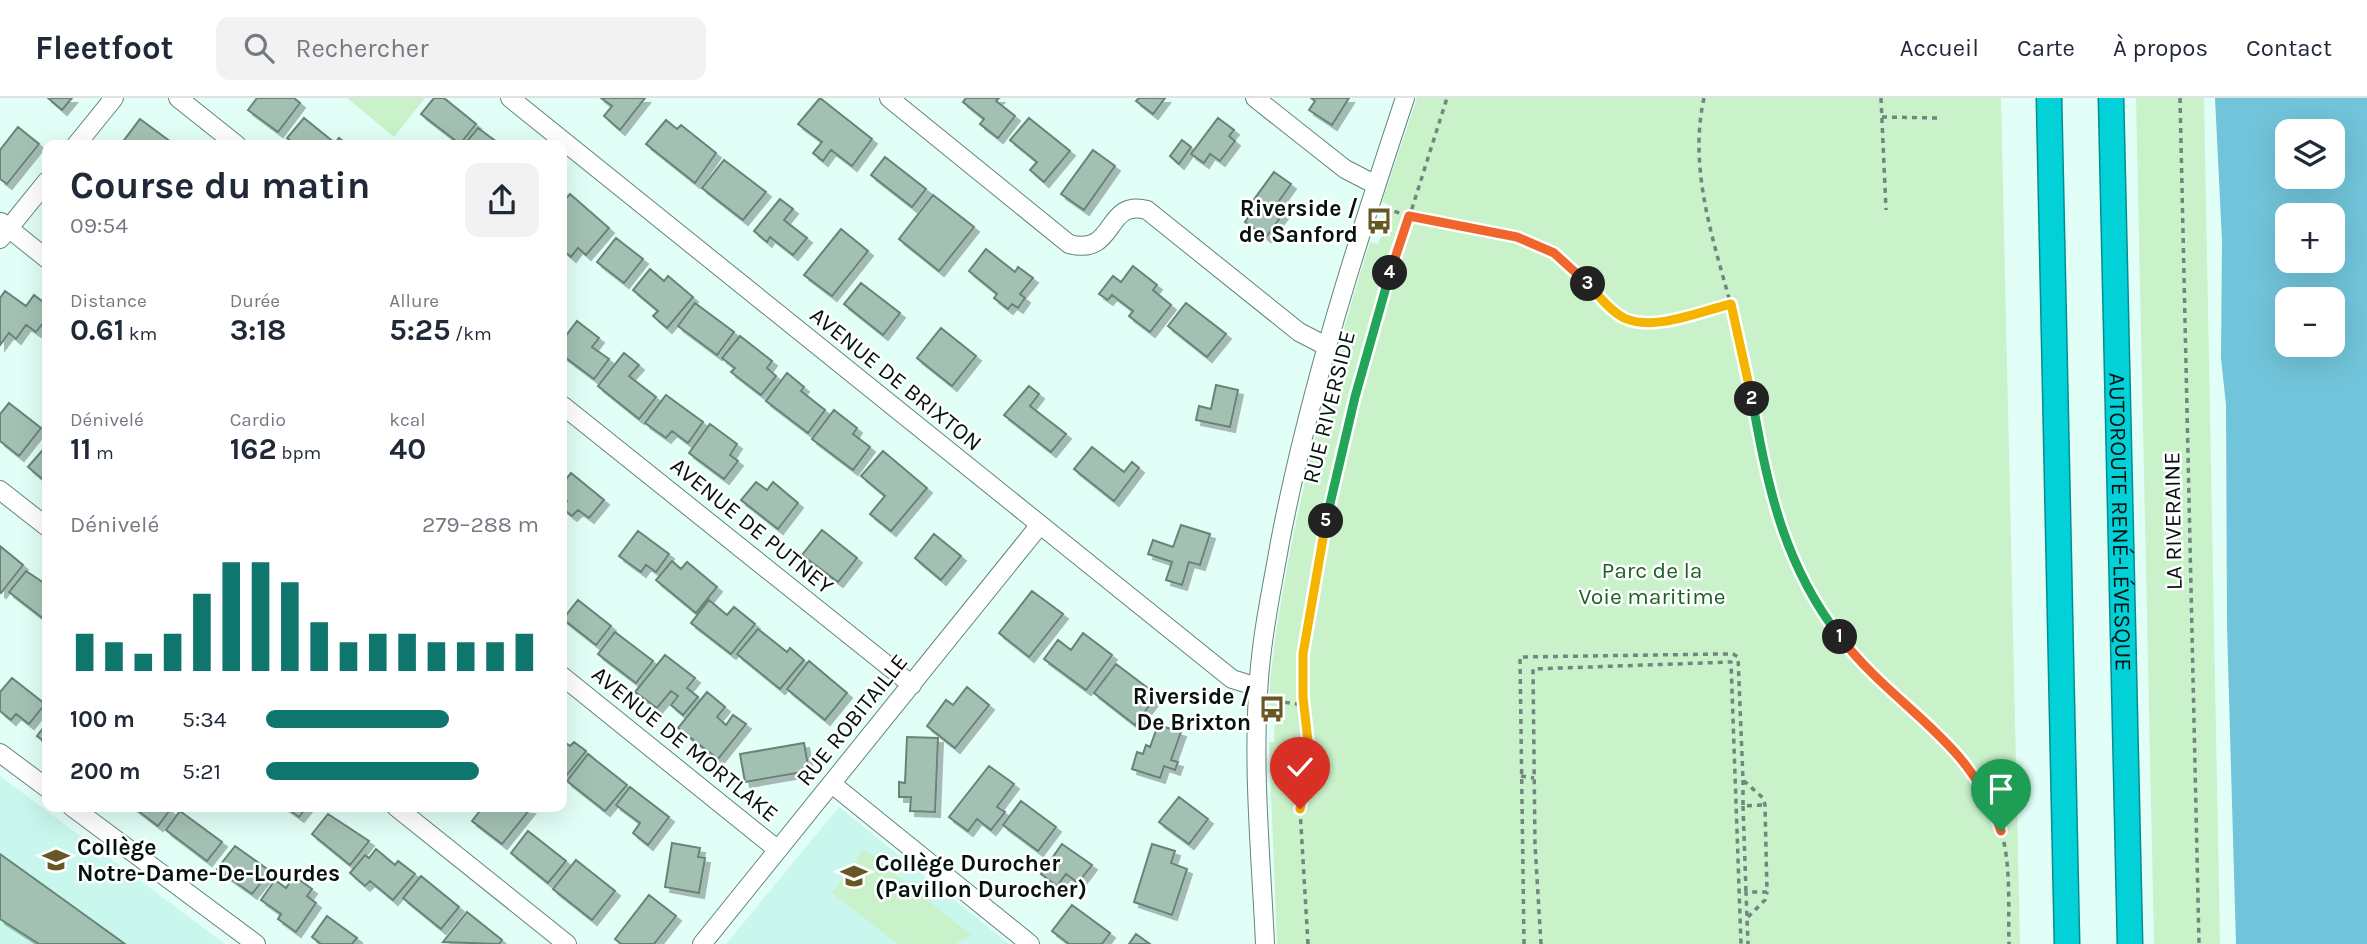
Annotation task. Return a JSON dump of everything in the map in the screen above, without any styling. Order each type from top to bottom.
[{"type":"highway","points":[[2049,98],[2067,944]]},
{"type":"highway","name":"AUTOROUTE RENÉ-LÉVESQUE","points":[[2110,98],[2130,944]]},
{"type":"street","points":[[80,140],[114,98]]},
{"type":"street","points":[[178,98],[231,140]]},
{"type":"street","name":"AVENUE DE BRIXTON","points":[[510,98],[562,140]]},
{"type":"street","points":[[888,98],[1069,244],[1082,248],[1096,245],[1124,210],[1134,206],[1147,210],[1299,332],[1326,346]]},
{"type":"street","points":[[1255,98],[1345,169],[1376,185]]},
{"type":"street","name":"RUE RIVERSIDE","points":[[1265,944],[1258,771],[1264,694],[1285,516],[1326,346],[1405,98]]},
{"type":"street","name":"AVENUE DE BRIXTON","points":[[567,144],[1232,679],[1264,694]]},
{"type":"street","points":[[42,187],[3,230],[42,256]]},
{"type":"street","name":"AVENUE DE PUTNEY","points":[[567,409],[912,685]]},
{"type":"street","points":[[0,490],[42,523]]},
{"type":"street","name":"RUE ROBITAILLE","points":[[702,944],[1039,526]]},
{"type":"street","name":"AVENUE DE MORTLAKE","points":[[567,680],[778,850]]},
{"type":"street","points":[[0,753],[42,784]]},
{"type":"street","points":[[832,784],[1030,944]]},
{"type":"street","points":[[79,812],[256,944]]},
{"type":"street","points":[[402,812],[567,944]]},
{"type":"path","name":"RUE RIVERSIDE","points":[[1308,944],[1300,803],[1310,759],[1304,705],[1303,654],[1316,573],[1364,355],[1447,98]]},
{"type":"path","points":[[1704,98],[1699,134],[1700,176],[1731,304],[1769,493],[1795,560],[1813,596],[1845,643],[1872,674],[1965,761],[1986,793],[2006,849],[2009,944]]},
{"type":"path","points":[[1881,98],[1886,210]]},
{"type":"path","name":"LA RIVERAINE","points":[[2180,98],[2199,944]]},
{"type":"path","points":[[1882,117],[1938,118]]},
{"type":"path","points":[[1384,207],[1424,222],[1496,232],[1541,246],[1564,260],[1617,313],[1635,321],[1670,319],[1731,304]]},
{"type":"path","points":[[1524,944],[1520,657],[1733,654],[1738,657],[1748,944]]},
{"type":"path","points":[[1541,944],[1534,778],[1533,669],[1731,662],[1741,944]]},
{"type":"path","points":[[1264,694],[1304,705]]},
{"type":"path","points":[[1521,776],[1534,778]]},
{"type":"path","points":[[1743,780],[1763,799],[1765,806],[1767,891],[1765,900],[1747,919]]},
{"type":"path","points":[[1743,806],[1765,806]]},
{"type":"path","points":[[1737,849],[1746,849]]},
{"type":"path","points":[[1538,859],[1545,859]]},
{"type":"path","points":[[1746,892],[1767,891]]},
{"type":"shaded area","name":"Collège Notre-Dame-De-Lourdes","points":[[0,776],[42,807],[42,812],[48,812],[225,944],[0,944]]},
{"type":"shaded area","name":"Collège Durocher (Pavillon Durocher)","points":[[839,807],[1009,944],[726,944]]},
{"type":"green space","points":[[347,98],[425,98],[394,137]]},
{"type":"green space","name":"Parc de la Voie maritime","points":[[1417,98],[2001,98],[2020,944],[1277,944],[1269,742],[1274,742],[1275,706],[1269,705],[1269,700],[1280,607],[1307,474],[1336,357],[1370,242],[1378,244],[1384,229],[1381,223],[1388,204],[1382,202]]},
{"type":"green space","points":[[2136,98],[2204,98],[2220,944],[2154,944]]},
{"type":"green space","points":[[864,849],[971,935],[954,944],[898,944],[832,893]]},
{"type":"water","points":[[2215,98],[2367,98],[2367,944],[2236,944],[2227,626],[2226,405],[2221,358],[2222,241]]},
{"type":"building","points":[[48,98],[72,98],[62,110]]},
{"type":"building","points":[[257,98],[294,98],[300,103],[278,132],[248,110]]},
{"type":"building","points":[[434,98],[444,98],[476,124],[463,140],[455,140],[421,114]]},
{"type":"building","points":[[601,98],[645,98],[620,130],[604,116],[612,106]]},
{"type":"building","points":[[820,98],[872,139],[852,166],[831,150],[823,161],[813,153],[822,142],[798,124]]},
{"type":"building","points":[[966,98],[999,98],[996,101],[1015,116],[998,138],[980,124],[984,119],[963,102]]},
{"type":"building","points":[[1139,98],[1165,98],[1153,114],[1136,101]]},
{"type":"building","points":[[1311,98],[1349,98],[1332,125],[1309,110],[1315,101]]},
{"type":"building","points":[[304,118],[331,140],[290,140],[287,138]]},
{"type":"building","points":[[1029,118],[1070,151],[1044,182],[1030,170],[1037,162],[1010,140]]},
{"type":"building","points":[[1218,118],[1234,130],[1229,136],[1235,141],[1220,161],[1210,154],[1204,163],[1191,154]]},
{"type":"building","points":[[140,119],[168,140],[124,140]]},
{"type":"building","points":[[666,120],[677,129],[681,125],[716,153],[695,183],[646,144]]},
{"type":"building","points":[[18,127],[39,144],[7,184],[0,179],[0,150]]},
{"type":"building","points":[[478,128],[494,140],[468,140]]},
{"type":"building","points":[[1182,140],[1191,147],[1179,164],[1170,156]]},
{"type":"building","points":[[1093,150],[1115,166],[1084,210],[1061,194]]},
{"type":"building","points":[[885,157],[926,189],[912,207],[871,175]]},
{"type":"building","points":[[724,160],[766,192],[743,220],[702,188]]},
{"type":"building","points":[[1274,172],[1291,184],[1279,201],[1288,207],[1266,237],[1245,222],[1252,212],[1247,209]]},
{"type":"building","points":[[570,194],[609,228],[586,255],[578,248],[571,257],[567,253],[567,197]]},
{"type":"building","points":[[933,195],[974,227],[939,271],[899,239]]},
{"type":"building","points":[[780,199],[793,209],[784,220],[807,238],[793,255],[770,237],[767,242],[754,231]]},
{"type":"building","points":[[841,229],[868,251],[832,296],[804,275]]},
{"type":"building","points":[[616,238],[643,259],[624,283],[597,262]]},
{"type":"building","points":[[986,249],[1015,272],[1018,267],[1033,278],[1020,294],[1025,298],[1018,308],[1012,304],[1008,309],[994,298],[997,294],[969,271]]},
{"type":"building","points":[[1133,266],[1157,285],[1153,290],[1171,305],[1150,332],[1129,316],[1133,311],[1112,295],[1108,300],[1099,294],[1113,276],[1121,282]]},
{"type":"building","points":[[650,269],[664,281],[668,276],[693,297],[667,328],[653,316],[658,311],[633,290]]},
{"type":"building","points":[[861,283],[900,313],[883,335],[844,304]]},
{"type":"building","points":[[5,291],[26,306],[34,295],[42,301],[42,324],[36,332],[26,325],[16,339],[9,333],[0,345],[0,298]]},
{"type":"building","points":[[695,303],[734,332],[717,355],[678,326]]},
{"type":"building","points":[[1186,303],[1226,334],[1207,357],[1168,326]]},
{"type":"building","points":[[577,321],[599,338],[592,347],[609,359],[594,379],[567,359],[567,334]]},
{"type":"building","points":[[941,328],[976,356],[952,386],[917,358]]},
{"type":"building","points":[[740,336],[772,361],[767,368],[776,376],[761,395],[731,372],[735,368],[722,358]]},
{"type":"building","points":[[624,353],[639,365],[629,376],[656,397],[639,419],[598,386]]},
{"type":"building","points":[[787,373],[804,387],[801,391],[825,410],[808,433],[766,401]]},
{"type":"building","points":[[1216,385],[1238,390],[1230,427],[1196,420],[1199,406],[1211,409]]},
{"type":"building","points":[[1029,386],[1039,394],[1030,406],[1066,434],[1051,452],[1004,415]]},
{"type":"building","points":[[666,395],[703,422],[688,443],[672,431],[666,438],[645,423]]},
{"type":"building","points":[[9,403],[41,428],[19,456],[0,441],[0,414]]},
{"type":"building","points":[[834,410],[857,428],[853,434],[870,447],[853,470],[812,439]]},
{"type":"building","points":[[710,424],[737,444],[730,455],[738,461],[724,479],[689,453]]},
{"type":"building","points":[[1092,447],[1124,472],[1132,462],[1139,468],[1114,501],[1074,469]]},
{"type":"building","points":[[42,451],[42,479],[28,467]]},
{"type":"building","points":[[883,451],[927,488],[891,531],[870,514],[885,496],[861,476]]},
{"type":"building","points":[[571,473],[604,500],[589,518],[578,510],[572,516],[567,512],[567,478]]},
{"type":"building","points":[[756,482],[767,490],[773,482],[798,503],[778,529],[741,500]]},
{"type":"building","points":[[1181,525],[1210,534],[1200,565],[1189,562],[1182,585],[1166,580],[1172,562],[1148,554],[1153,540],[1173,547]]},
{"type":"building","points":[[822,530],[857,558],[838,582],[802,555]]},
{"type":"building","points":[[638,531],[669,554],[656,572],[646,565],[641,572],[619,556]]},
{"type":"building","points":[[934,534],[961,556],[941,580],[915,558]]},
{"type":"building","points":[[0,546],[23,565],[1,593],[0,592]]},
{"type":"building","points":[[672,561],[681,569],[687,562],[717,587],[696,613],[656,580]]},
{"type":"building","points":[[26,571],[42,582],[42,618],[9,592]]},
{"type":"building","points":[[1032,591],[1063,614],[1029,657],[999,633]]},
{"type":"building","points":[[578,600],[611,626],[596,645],[567,622],[567,614]]},
{"type":"building","points":[[709,600],[727,615],[734,607],[755,624],[731,654],[691,623]]},
{"type":"building","points":[[758,629],[787,652],[790,648],[804,660],[780,689],[737,654]]},
{"type":"building","points":[[615,632],[653,661],[636,683],[598,654]]},
{"type":"building","points":[[1083,633],[1112,655],[1086,690],[1044,659],[1058,640],[1071,650]]},
{"type":"building","points":[[665,655],[695,678],[687,688],[698,697],[683,715],[671,705],[678,696],[671,691],[657,708],[635,692]]},
{"type":"building","points":[[809,661],[847,693],[825,720],[787,689]]},
{"type":"building","points":[[1116,664],[1157,695],[1135,725],[1094,693]]},
{"type":"building","points":[[12,678],[42,702],[42,708],[29,724],[16,714],[11,720],[0,711],[0,692]]},
{"type":"building","points":[[967,687],[989,705],[955,748],[927,726],[946,700],[953,705]]},
{"type":"building","points":[[707,692],[725,707],[717,717],[726,725],[733,715],[746,724],[718,759],[678,728]]},
{"type":"building","points":[[1158,725],[1181,732],[1171,760],[1178,762],[1175,770],[1164,766],[1160,778],[1132,769],[1137,752],[1143,754],[1146,745],[1150,747]]},
{"type":"building","points":[[907,737],[938,738],[935,812],[910,811],[911,797],[899,797],[899,782],[905,783]]},
{"type":"building","points":[[574,742],[586,751],[567,775],[567,744],[570,746]]},
{"type":"building","points":[[804,743],[809,771],[745,782],[740,754]]},
{"type":"building","points":[[588,754],[627,785],[605,811],[567,781]]},
{"type":"building","points":[[989,766],[1014,784],[997,807],[1005,812],[991,830],[977,819],[968,831],[949,817]]},
{"type":"building","points":[[630,787],[669,817],[648,845],[633,833],[640,823],[616,805]]},
{"type":"building","points":[[1179,797],[1208,819],[1189,844],[1159,822]]},
{"type":"building","points":[[1021,801],[1056,827],[1038,851],[1003,825]]},
{"type":"building","points":[[140,812],[168,812],[158,826]]},
{"type":"building","points":[[181,812],[222,842],[207,861],[166,830]]},
{"type":"building","points":[[479,812],[528,812],[502,844],[472,821]]},
{"type":"building","points":[[328,814],[369,841],[350,865],[312,834]]},
{"type":"building","points":[[528,831],[566,861],[548,883],[511,853]]},
{"type":"building","points":[[672,843],[700,848],[698,857],[705,858],[699,893],[665,887]]},
{"type":"building","points":[[1062,844],[1092,865],[1078,883],[1066,874],[1057,886],[1041,874]]},
{"type":"building","points":[[1152,844],[1175,851],[1171,863],[1187,869],[1172,915],[1134,902]]},
{"type":"building","points":[[235,846],[270,871],[252,894],[217,869]]},
{"type":"building","points":[[376,849],[395,865],[398,861],[415,874],[393,900],[370,881],[365,886],[350,873],[365,855],[369,858]]},
{"type":"building","points":[[0,854],[125,944],[39,944],[0,919]]},
{"type":"building","points":[[576,860],[615,891],[592,920],[553,889]]},
{"type":"building","points":[[294,876],[312,889],[307,896],[316,903],[296,932],[278,919],[281,914],[261,900],[275,880],[286,888]]},
{"type":"building","points":[[421,876],[459,907],[441,929],[403,898]]},
{"type":"building","points":[[649,895],[676,916],[654,944],[621,944],[615,939]]},
{"type":"building","points":[[1072,905],[1110,933],[1102,944],[1069,944],[1052,931]]},
{"type":"building","points":[[467,912],[502,940],[499,944],[443,942]]},
{"type":"building","points":[[327,916],[357,938],[352,944],[321,944],[312,937]]},
{"type":"building","points":[[1136,934],[1150,944],[1129,944]]},
{"type":"place","name":"Riverside / de Sanford","points":[[1379,221]]},
{"type":"place","name":"Riverside / De Brixton","points":[[1272,709]]},
{"type":"place","name":"Collège Notre-Dame-De-Lourdes","points":[[56,860]]},
{"type":"place","name":"Collège Durocher (Pavillon Durocher)","points":[[854,876]]},
{"type":"route","points":[[1300,809],[1310,759],[1303,697],[1303,654],[1316,573],[1362,369],[1409,216],[1424,222],[1496,232],[1541,246],[1564,260],[1617,313],[1635,321],[1670,319],[1731,304],[1749,382],[1769,493],[1800,573],[1827,619],[1854,654],[1971,768],[1986,793],[2001,831]]}]
